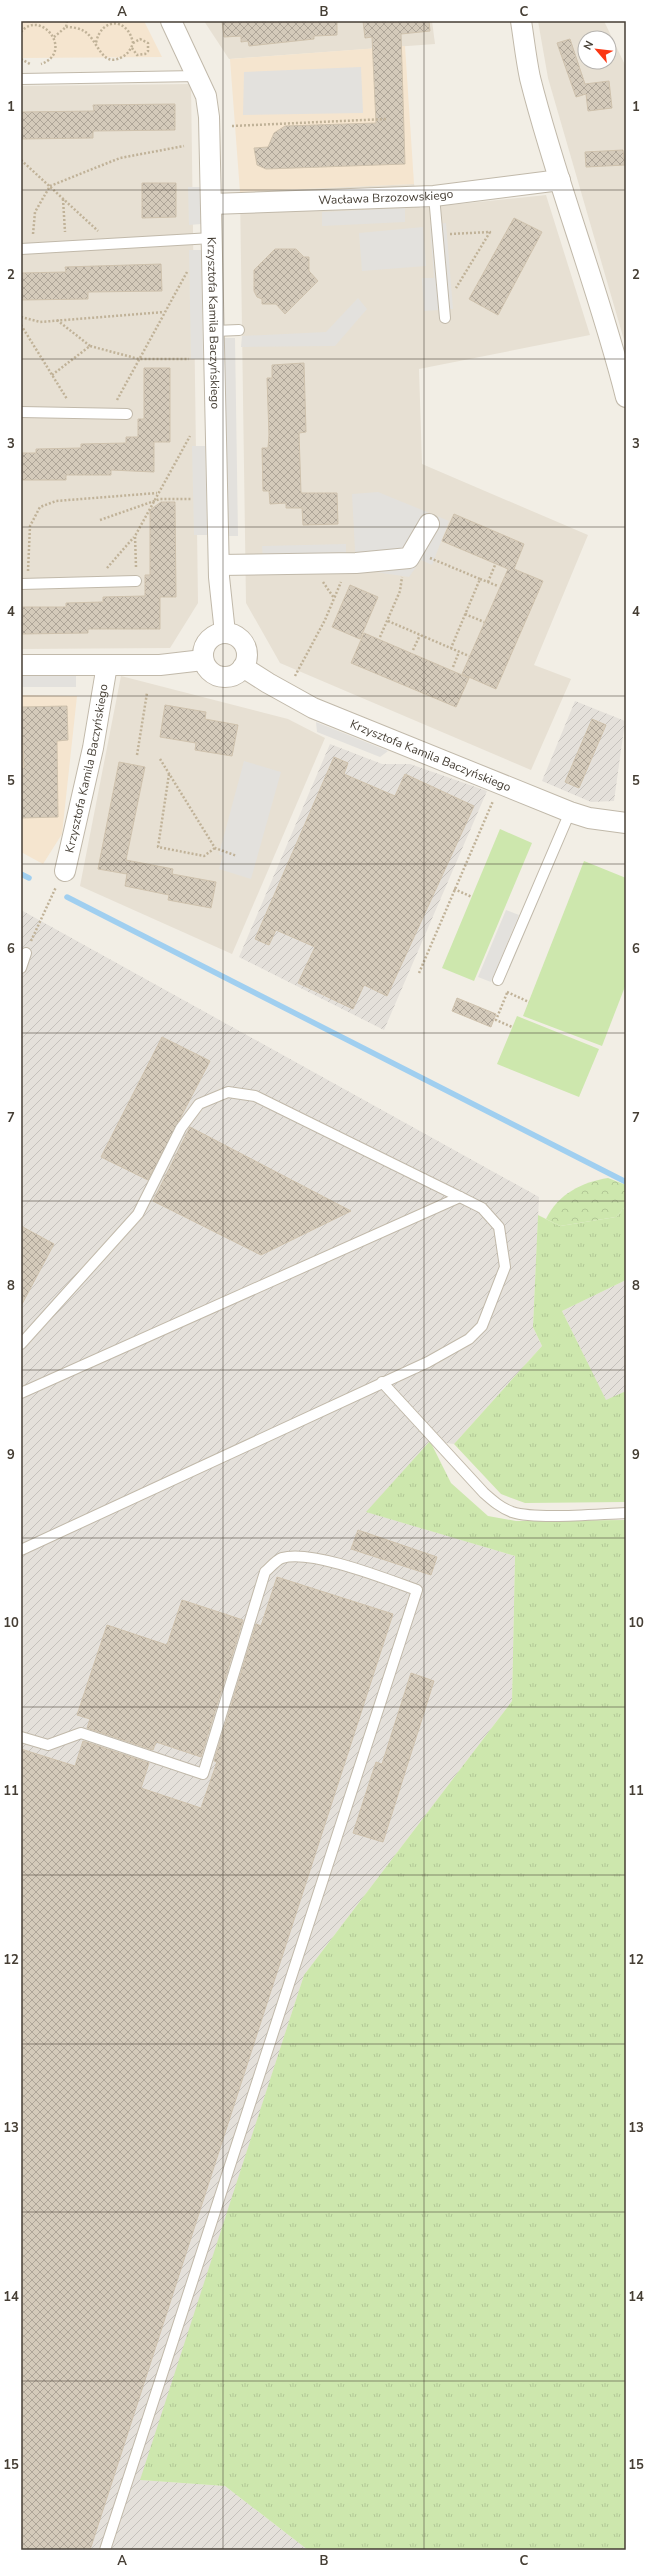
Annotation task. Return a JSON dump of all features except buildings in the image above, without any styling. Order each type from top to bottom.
[{"type":"street","name":"Krzysztofa Kamila Baczyńskiego","points":[[171,21],[198,76],[206,96],[209,117],[220,565],[225,633]]},
{"type":"street","points":[[521,21],[530,77],[560,180],[586,258],[626,397]]},
{"type":"street","name":"Wacława Brzozowskiego","points":[[211,204],[434,196],[560,180]]},
{"type":"street","points":[[220,565],[356,563],[407,555],[429,524]]},
{"type":"street","points":[[225,633],[236,636],[242,642],[246,650],[243,667],[231,676],[222,677],[208,670],[203,660],[206,644],[212,637],[225,633]]},
{"type":"street","name":"Krzysztofa Kamila Baczyńskiego","points":[[21,665],[160,665],[203,660]]},
{"type":"street","name":"Krzysztofa Kamila Baczyńskiego","points":[[65,871],[93,748],[107,665]]},
{"type":"street","name":"Krzysztofa Kamila Baczyńskiego","points":[[243,667],[268,684],[313,708],[570,812],[607,821],[626,823]]},
{"type":"lane","points":[[21,79],[198,76]]},
{"type":"lane","points":[[434,196],[445,318]]},
{"type":"lane","points":[[26,249],[212,238]]},
{"type":"lane","points":[[214,331],[239,330]]},
{"type":"lane","points":[[21,412],[127,414]]},
{"type":"lane","points":[[24,584],[136,581]]},
{"type":"lane","points":[[498,980],[570,812]]},
{"type":"lane","points":[[21,968],[26,953]]},
{"type":"lane","points":[[21,1344],[138,1214],[181,1128],[199,1104],[228,1092],[255,1096],[460,1197],[482,1208],[499,1227],[505,1267],[482,1326],[469,1339],[428,1362],[21,1550]]},
{"type":"lane","points":[[21,1393],[460,1197]]},
{"type":"lane","points":[[382,1382],[484,1494],[498,1505],[512,1512],[530,1514],[626,1513]]},
{"type":"lane","points":[[21,1737],[48,1745],[82,1733],[202,1774],[265,1572],[280,1559],[295,1556],[331,1562],[417,1590],[105,2550]]},
{"type":"path","points":[[54,38],[66,27],[67,21]]},
{"type":"path","points":[[66,27],[83,30],[96,43],[99,52],[107,59],[117,60],[132,48],[133,43],[129,30],[122,25],[112,23],[104,27],[98,34],[96,43]]},
{"type":"path","points":[[22,31],[32,26],[41,26],[49,30],[54,38],[56,46],[53,55],[47,62],[38,65]]},
{"type":"path","points":[[132,48],[137,55],[145,54],[148,51],[148,43],[145,40],[140,39],[133,43]]},
{"type":"path","points":[[21,59],[34,65]]},
{"type":"path","points":[[232,126],[386,119]]},
{"type":"path","points":[[26,249],[35,212],[50,186],[120,158],[184,146]]},
{"type":"path","points":[[21,160],[112,244]]},
{"type":"path","points":[[63,199],[66,246]]},
{"type":"path","points":[[449,228],[450,242]]},
{"type":"path","points":[[450,234],[490,232],[457,288],[453,286]]},
{"type":"path","points":[[109,414],[187,272]]},
{"type":"path","points":[[21,317],[40,322],[165,312]]},
{"type":"path","points":[[57,320],[90,346],[139,359],[189,359]]},
{"type":"path","points":[[21,325],[75,413]]},
{"type":"path","points":[[52,375],[90,346]]},
{"type":"path","points":[[95,582],[135,536],[157,493],[190,436]]},
{"type":"path","points":[[24,584],[30,526],[40,507],[56,501],[157,493]]},
{"type":"path","points":[[100,520],[160,499],[192,499]]},
{"type":"path","points":[[135,536],[136,581]]},
{"type":"path","points":[[380,637],[400,591],[407,555],[498,586]]},
{"type":"path","points":[[488,582],[495,566]]},
{"type":"path","points":[[294,678],[334,599],[342,579]]},
{"type":"path","points":[[451,648],[480,579]]},
{"type":"path","points":[[322,580],[334,599]]},
{"type":"path","points":[[465,614],[484,622]]},
{"type":"path","points":[[388,621],[469,656]]},
{"type":"path","points":[[413,650],[420,635]]},
{"type":"path","points":[[453,667],[459,652]]},
{"type":"path","points":[[137,756],[147,693]]},
{"type":"path","points":[[160,759],[215,848],[237,856]]},
{"type":"path","points":[[169,774],[158,847],[204,856],[215,848]]},
{"type":"path","points":[[419,973],[454,889],[495,798]]},
{"type":"path","points":[[26,953],[65,871]]},
{"type":"path","points":[[454,889],[472,897]]},
{"type":"path","points":[[498,980],[510,985],[496,1020],[512,1027]]},
{"type":"path","points":[[506,993],[529,1002]]},
{"type":"shaded area","points":[[21,21],[144,21],[162,57],[21,58]]},
{"type":"shaded area","points":[[204,21],[432,21],[435,44],[229,59]]},
{"type":"shaded area","points":[[538,21],[604,21],[608,30],[577,30],[577,70],[617,70],[617,48],[626,67],[626,347],[548,78]]},
{"type":"shaded area","points":[[405,46],[414,184],[240,192],[230,59]]},
{"type":"shaded area","points":[[361,67],[363,113],[243,115],[244,72]]},
{"type":"shaded area","points":[[191,84],[198,603],[170,648],[21,649],[21,86]]},
{"type":"shaded area","points":[[414,184],[420,208],[546,195],[590,335],[419,369],[422,464],[588,535],[534,665],[571,679],[531,770],[280,663],[246,603],[240,192]]},
{"type":"shaded area","points":[[188,187],[200,187],[201,224],[189,225]]},
{"type":"shaded area","points":[[405,208],[405,222],[322,226],[322,212]]},
{"type":"shaded area","points":[[446,223],[453,309],[424,311],[422,278],[434,278],[430,225]]},
{"type":"shaded area","points":[[423,227],[426,266],[362,271],[359,233]]},
{"type":"shaded area","points":[[189,250],[201,250],[203,359],[191,359]]},
{"type":"shaded area","points":[[358,298],[367,309],[335,346],[241,347],[242,336],[326,332]]},
{"type":"shaded area","points":[[221,338],[235,338],[238,536],[225,536]]},
{"type":"shaded area","points":[[192,446],[205,446],[207,535],[194,535]]},
{"type":"shaded area","points":[[378,492],[449,521],[432,565],[421,560],[409,577],[356,569],[352,494]]},
{"type":"shaded area","points":[[346,544],[346,556],[263,559],[262,546]]},
{"type":"shaded area","points":[[21,673],[76,673],[76,687],[21,687]]},
{"type":"shaded area","points":[[121,676],[288,719],[325,738],[232,954],[80,886]]},
{"type":"shaded area","points":[[21,695],[77,696],[62,834],[43,864],[21,852]]},
{"type":"shaded area","points":[[575,701],[625,721],[614,801],[591,802],[542,781]]},
{"type":"shaded area","points":[[316,722],[388,751],[380,757],[317,732]]},
{"type":"shaded area","points":[[330,744],[382,764],[410,764],[487,791],[384,1030],[239,957]]},
{"type":"shaded area","points":[[244,761],[281,772],[251,879],[219,869],[223,856],[219,854]]},
{"type":"shaded area","points":[[21,910],[539,1197],[533,1327],[542,1346],[454,1444],[430,1441],[367,1512],[515,1556],[512,1701],[304,1975],[141,2480],[225,2486],[308,2550],[21,2550]]},
{"type":"shaded area","points":[[506,910],[519,915],[491,982],[478,977]]},
{"type":"shaded area","points":[[626,1280],[626,1391],[606,1401],[562,1311]]},
{"type":"green space","points":[[500,829],[532,843],[474,981],[442,968]]},
{"type":"green space","points":[[584,861],[626,878],[626,984],[602,1046],[523,1016]]},
{"type":"green space","points":[[517,1016],[599,1049],[579,1097],[497,1064]]},
{"type":"green space","points":[[608,1178],[626,1185],[626,1206],[616,1217],[560,1226],[546,1219],[551,1210],[564,1196],[580,1186]]},
{"type":"green space","points":[[626,1206],[626,1280],[562,1311],[606,1400],[626,1391],[626,1502],[525,1503],[501,1494],[454,1444],[542,1346],[533,1327],[538,1215],[560,1226],[616,1217]]},
{"type":"green space","points":[[430,1441],[451,1483],[488,1516],[516,1521],[626,1520],[626,2550],[308,2550],[225,2486],[140,2480],[304,1975],[512,1701],[515,1556],[366,1512]]},
{"type":"waterway","points":[[21,874],[29,878]]},
{"type":"waterway","points":[[67,897],[626,1182]]}]
